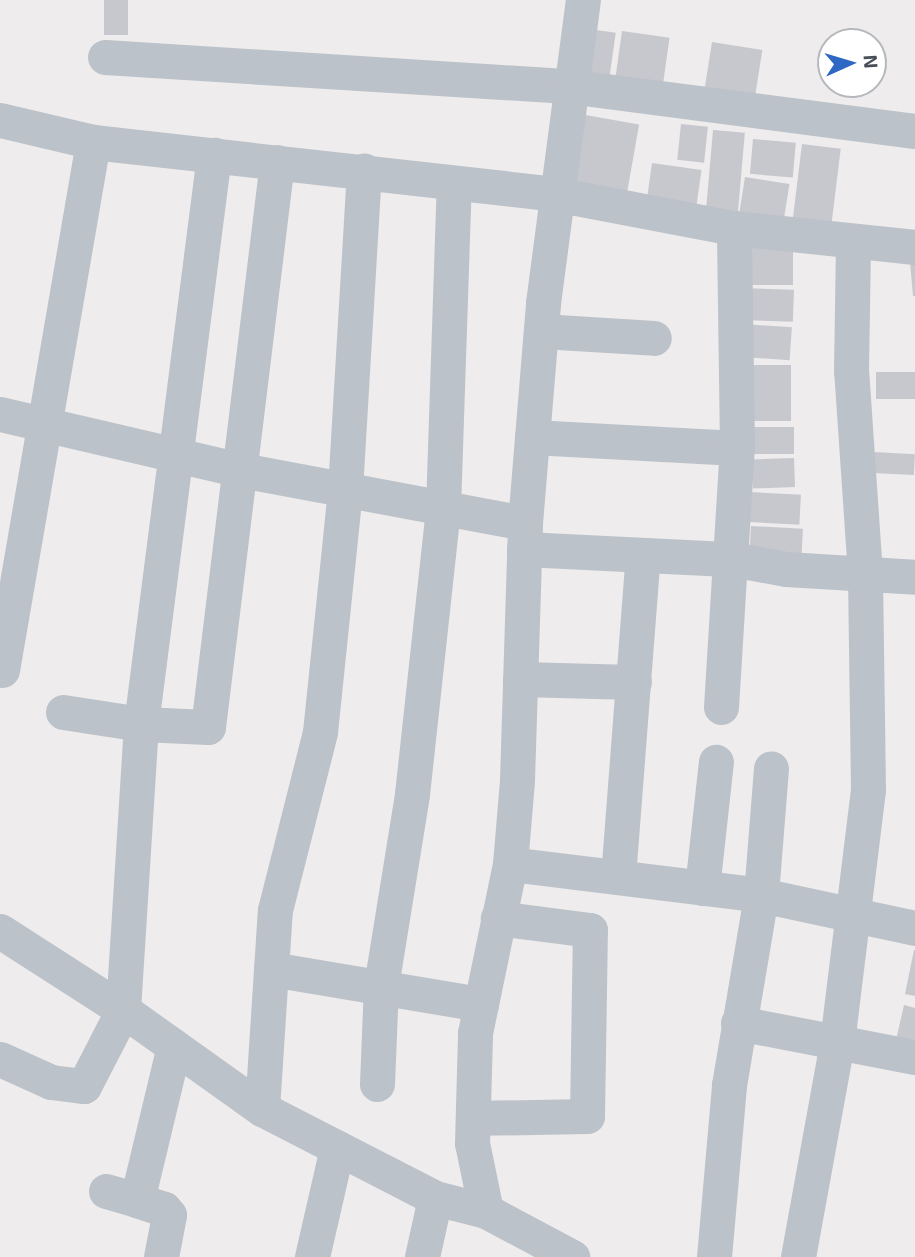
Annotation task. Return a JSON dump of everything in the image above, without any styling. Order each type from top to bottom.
[{"type":"street","points":[[486,1211],[472,1143],[475,1033],[510,863],[532,437],[555,194],[568,86],[583,0]]},
{"type":"street","points":[[105,57],[568,86],[915,131]]},
{"type":"street","points":[[0,120],[93,142],[555,194],[734,228],[915,247]]},
{"type":"street","points":[[2,670],[48,424],[93,142]]},
{"type":"street","points":[[0,1059],[51,1082],[84,1086],[123,1010],[141,724],[178,453],[214,155]]},
{"type":"street","points":[[63,712],[141,724],[208,727],[277,162]]},
{"type":"street","points":[[262,1109],[275,910],[320,732],[345,490],[364,172]]},
{"type":"street","points":[[377,1084],[381,986],[412,794],[443,509],[454,184]]},
{"type":"street","points":[[721,707],[737,448],[734,228]]},
{"type":"street","points":[[798,1257],[837,1042],[850,914],[868,790],[865,574],[851,371],[853,242]]},
{"type":"street","points":[[541,331],[654,338]]},
{"type":"street","points":[[0,414],[178,453],[241,470],[443,509],[525,536],[643,555],[732,559],[786,569],[915,577]]},
{"type":"street","points":[[532,437],[737,448]]},
{"type":"street","points":[[618,877],[643,555]]},
{"type":"street","points":[[520,679],[634,682]]},
{"type":"street","points":[[702,888],[716,762]]},
{"type":"street","points":[[714,1257],[738,1023],[761,895],[771,768]]},
{"type":"street","points":[[510,863],[761,895],[915,928]]},
{"type":"street","points":[[473,1118],[587,1116],[590,930],[498,918]]},
{"type":"street","points":[[0,931],[123,1010],[262,1109],[435,1198],[486,1211],[564,1255]]},
{"type":"street","points":[[271,969],[481,1004]]},
{"type":"street","points":[[738,1023],[915,1057]]},
{"type":"street","points":[[161,1257],[169,1215],[164,1209],[122,1195],[173,1046]]},
{"type":"street","points":[[312,1257],[337,1148]]},
{"type":"street","points":[[422,1257],[435,1198]]},
{"type":"building","points":[[104,0],[128,0],[128,35],[104,35]]},
{"type":"building","points":[[589,29],[616,33],[609,82],[582,79]]},
{"type":"building","points":[[622,31],[670,38],[662,91],[614,84]]},
{"type":"building","points":[[712,42],[762,50],[755,99],[704,91]]},
{"type":"building","points":[[580,114],[639,124],[626,201],[566,191]]},
{"type":"building","points":[[681,124],[708,127],[704,163],[677,160]]},
{"type":"building","points":[[713,130],[745,133],[738,212],[706,210]]},
{"type":"building","points":[[753,139],[796,143],[793,178],[750,174]]},
{"type":"building","points":[[802,144],[841,149],[831,228],[792,223]]},
{"type":"building","points":[[652,163],[702,170],[695,214],[646,207]]},
{"type":"building","points":[[745,177],[789,184],[783,226],[738,218]]},
{"type":"building","points":[[744,247],[793,247],[793,285],[744,285]]},
{"type":"building","points":[[915,261],[915,296],[913,296],[910,262]]},
{"type":"building","points":[[742,288],[794,290],[793,322],[741,320]]},
{"type":"building","points":[[744,324],[792,327],[790,360],[742,357]]},
{"type":"building","points":[[745,365],[791,365],[791,421],[745,421]]},
{"type":"building","points":[[876,372],[915,372],[915,399],[876,399]]},
{"type":"building","points":[[746,427],[794,427],[794,454],[746,454]]},
{"type":"building","points":[[874,452],[915,454],[914,475],[873,473]]},
{"type":"building","points":[[794,458],[795,487],[753,488],[752,459]]},
{"type":"building","points":[[749,492],[801,495],[799,525],[747,522]]},
{"type":"building","points":[[751,526],[803,529],[801,561],[749,558]]},
{"type":"building","points":[[915,950],[915,996],[905,994]]},
{"type":"building","points":[[904,1005],[915,1008],[915,1044],[896,1040]]}]
